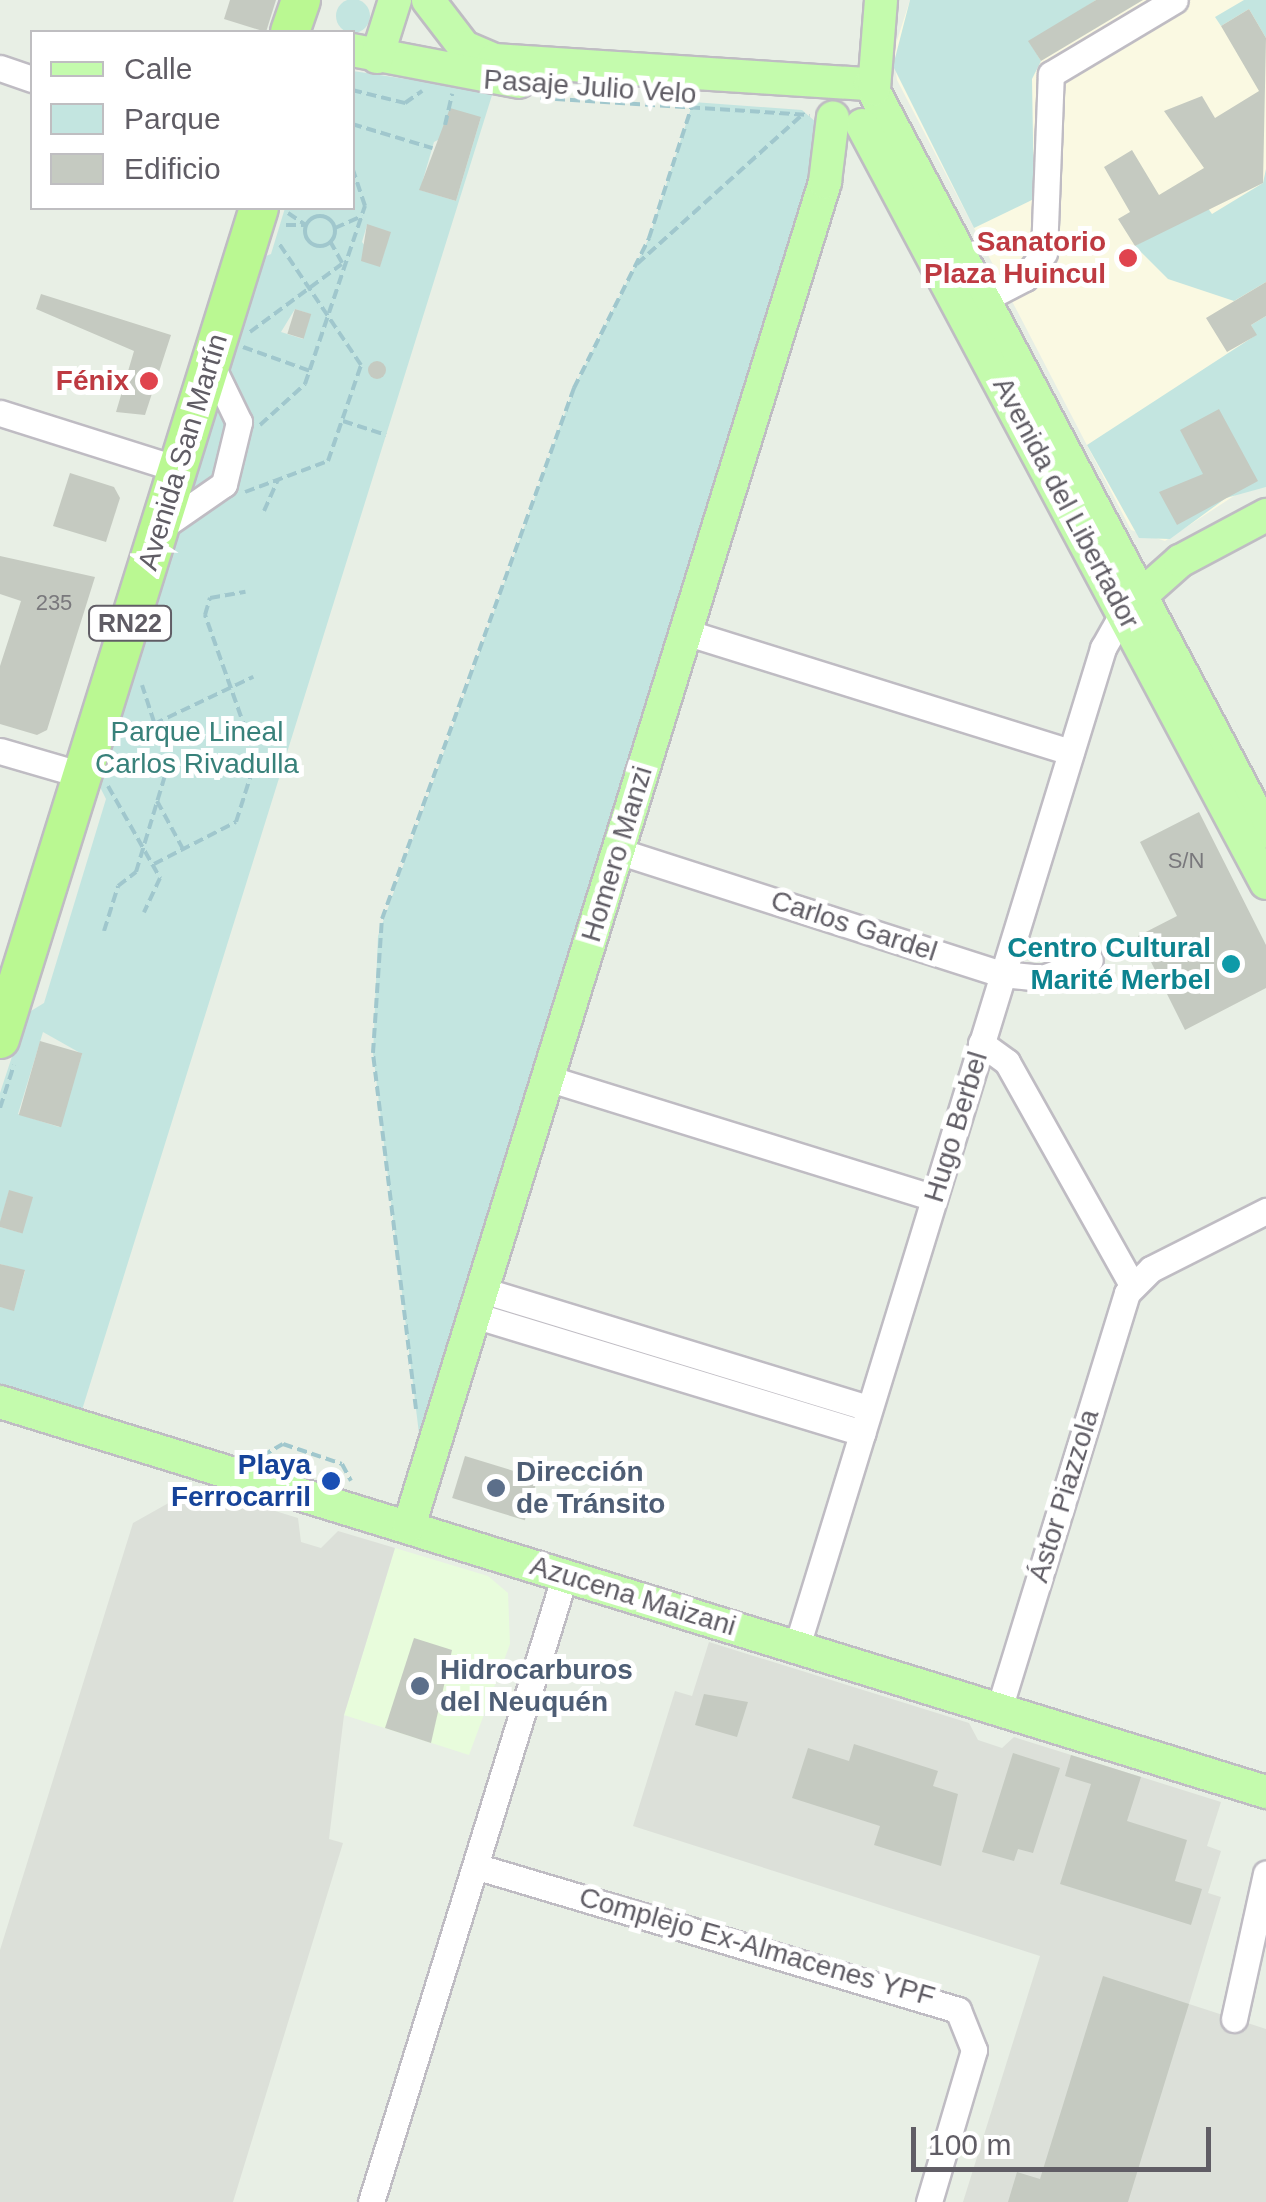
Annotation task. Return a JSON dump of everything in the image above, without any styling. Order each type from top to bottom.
[{"type":"highway","points":[[291,30],[300,0]]},
{"type":"highway","points":[[316,30],[325,0]]},
{"type":"highway","name":"Avenida San Martín","points":[[0,964],[82,773],[235,210]]},
{"type":"highway","name":"Avenida San Martín","points":[[0,1039],[159,529],[167,465],[225,355],[280,213]]},
{"type":"main road","points":[[365,54],[395,0]]},
{"type":"main road","name":"Pasaje Julio Velo","points":[[428,0],[464,46],[502,62],[836,110]]},
{"type":"main road","name":"Homero Manzi","points":[[409,1526],[825,182],[836,110],[878,12]]},
{"type":"main road","name":"Homero Manzi","points":[[876,91],[878,12]]},
{"type":"main road","name":"Pasaje Julio Velo","points":[[365,54],[468,78],[799,101],[836,110]]},
{"type":"main road","points":[[836,110],[876,91]]},
{"type":"main road","name":"Avenida del Libertador","points":[[876,91],[975,304],[1132,603],[1266,883]]},
{"type":"main road","name":"Avenida del Libertador","points":[[836,110],[975,304]]},
{"type":"main road","points":[[1132,603],[1180,561],[1266,516]]},
{"type":"main road","name":"Avenida del Libertador","points":[[1132,603],[1266,832]]},
{"type":"main road","name":"Azucena Maizani","points":[[0,1402],[1266,1792]]},
{"type":"street","points":[[975,304],[1032,273],[1044,252],[1051,74],[1174,0]]},
{"type":"street","points":[[0,68],[30,77]]},
{"type":"street","points":[[159,529],[224,484],[240,422],[225,355]]},
{"type":"street","points":[[0,412],[167,465]]},
{"type":"street","name":"Hugo Berbel","points":[[796,1646],[1106,639],[1132,603]]},
{"type":"street","points":[[685,632],[1070,752]]},
{"type":"street","points":[[0,750],[82,773]]},
{"type":"street","name":"Carlos Gardel","points":[[618,850],[1002,974],[1043,978],[1090,960]]},
{"type":"street","points":[[982,1043],[1007,1062],[1132,1285],[1266,1211]]},
{"type":"street","points":[[547,1078],[934,1198]]},
{"type":"street","name":"Ástor Piazzola","points":[[999,1709],[1132,1285]]},
{"type":"street","points":[[478,1303],[866,1420]]},
{"type":"street","points":[[370,2202],[565,1574]]},
{"type":"street","name":"Complejo Ex-Almacenes YPF","points":[[474,1866],[958,2010],[974,2050],[929,2202]]},
{"type":"street","points":[[1234,2018],[1266,1873]]},
{"type":"path","points":[[413,88],[432,92]]},
{"type":"path","points":[[355,91],[404,103],[422,90]]},
{"type":"path","points":[[440,92],[472,94]]},
{"type":"path","points":[[446,126],[452,94]]},
{"type":"path","points":[[528,97],[836,110]]},
{"type":"path","points":[[417,1417],[374,1053],[378,936],[574,388],[634,268],[692,106]]},
{"type":"path","points":[[634,268],[836,110]]},
{"type":"path","points":[[355,125],[432,148]]},
{"type":"path","points":[[251,415],[252,432],[310,370],[362,216],[356,186]]},
{"type":"path","points":[[280,213],[306,226]]},
{"type":"path","points":[[280,213],[306,226],[314,244],[330,242]]},
{"type":"path","points":[[274,257],[280,213]]},
{"type":"path","points":[[306,226],[321,216],[335,228]]},
{"type":"path","points":[[344,266],[330,242],[335,228],[362,216]]},
{"type":"path","points":[[232,494],[328,461],[361,364],[278,242]]},
{"type":"path","points":[[225,355],[272,316],[344,266]]},
{"type":"path","points":[[259,312],[272,316]]},
{"type":"path","points":[[225,355],[310,370]]},
{"type":"path","points":[[342,420],[386,434]]},
{"type":"path","points":[[264,510],[278,480]]},
{"type":"path","points":[[152,865],[236,822],[256,759],[228,689],[205,615],[210,598],[245,592]]},
{"type":"path","points":[[154,724],[253,677]]},
{"type":"path","points":[[104,930],[143,848],[168,765],[140,680]]},
{"type":"path","points":[[82,773],[143,848],[152,865],[160,886],[144,913]]},
{"type":"path","points":[[157,801],[184,849]]},
{"type":"path","points":[[425,1417],[431,1399]]},
{"type":"path","points":[[242,1450],[261,1456],[283,1444],[342,1464],[352,1484],[367,1488]]},
{"type":"shaded area","name":"Sanatorio Plaza Huincul","points":[[910,0],[1266,0],[1266,487],[1243,490],[1165,541],[1131,530],[897,80],[893,53]]},
{"type":"shaded area","points":[[197,1487],[298,1518],[301,1542],[321,1548],[338,1531],[395,1548],[344,1715],[329,1839],[343,1843],[233,2202],[0,2202],[0,1950],[133,1523]]},
{"type":"shaded area","points":[[395,1548],[488,1576],[508,1593],[510,1644],[469,1755],[344,1715]]},
{"type":"shaded area","points":[[709,1642],[969,1723],[978,1740],[1002,1748],[1014,1737],[1221,1802],[1207,1846],[1221,1851],[1208,1893],[1221,1897],[1189,2004],[1266,2029],[1266,2202],[963,2202],[1040,1956],[633,1826],[675,1691],[692,1696]]},
{"type":"green space","points":[[346,0],[360,0],[369,9],[369,23],[360,32],[344,30],[337,23],[337,9]]},
{"type":"green space","points":[[910,0],[1096,0],[1084,8],[1096,28],[1029,41],[1041,61],[1032,79],[1034,199],[974,228],[893,66]]},
{"type":"green space","points":[[1244,0],[1266,0],[1266,38],[1249,9],[1221,26],[1215,17]]},
{"type":"green space","name":"Parque Lineal Carlos Rivadulla","points":[[355,71],[493,92],[82,1410],[0,1385],[0,1307],[14,1310],[25,1271],[0,1264],[0,1227],[22,1233],[32,1197],[9,1191],[0,1223],[0,1093],[26,1014],[44,1003],[106,799],[96,779],[176,528],[228,494],[226,372],[256,260],[271,254],[284,210],[355,210]],"holes":[[[481,117],[456,201],[420,190],[434,142]],[[367,225],[390,232],[380,266],[362,242]],[[295,309],[310,314],[303,339],[281,332]],[[43,1032],[82,1054],[59,1127],[18,1114]]]},
{"type":"green space","points":[[693,102],[802,110],[825,130],[420,1442],[373,1053],[378,936],[574,388],[649,238]]},
{"type":"green space","points":[[1266,169],[1266,282],[1234,301],[1168,279],[1135,246],[1205,204],[1212,214],[1263,183]]},
{"type":"green space","points":[[1266,316],[1266,487],[1226,498],[1170,539],[1139,538],[1087,445],[1256,335],[1251,325]]},
{"type":"green space","points":[[214,398],[228,423],[208,489],[182,501]]},
{"type":"building","points":[[230,0],[276,0],[267,30],[224,19]]},
{"type":"building","points":[[1096,0],[1143,0],[1041,61],[1028,41]]},
{"type":"building","points":[[1249,9],[1266,38],[1263,183],[1135,246],[1118,219],[1130,212],[1104,167],[1132,150],[1159,195],[1204,168],[1164,111],[1202,96],[1215,118],[1259,91],[1221,26]]},
{"type":"building","points":[[450,108],[481,117],[456,201],[419,190]]},
{"type":"building","points":[[367,224],[391,232],[380,267],[361,261]]},
{"type":"building","points":[[1266,282],[1266,316],[1251,325],[1257,335],[1227,352],[1206,318]]},
{"type":"building","points":[[41,294],[171,335],[145,415],[116,412],[134,351],[36,309]]},
{"type":"building","points":[[295,309],[311,314],[304,339],[287,334]]},
{"type":"building","points":[[377,361],[386,370],[377,379],[368,370]]},
{"type":"building","points":[[1219,409],[1258,481],[1177,525],[1159,492],[1203,474],[1180,430]]},
{"type":"building","points":[[70,473],[114,487],[120,498],[106,542],[53,526]]},
{"type":"building","points":[[0,556],[95,577],[47,730],[37,735],[0,724],[0,666],[21,601],[0,594]]},
{"type":"building","points":[[1199,812],[1266,945],[1266,988],[1185,1030],[1138,936],[1177,916],[1140,842]]},
{"type":"building","points":[[40,1041],[82,1053],[61,1127],[19,1115]]},
{"type":"building","points":[[9,1190],[33,1197],[23,1233],[0,1227]]},
{"type":"building","points":[[0,1264],[25,1270],[14,1311],[0,1307]]},
{"type":"building","name":"Dirección de Tránsito","points":[[465,1456],[538,1478],[525,1520],[452,1498]]},
{"type":"building","name":"Hidrocarburos del Neuquén","points":[[414,1638],[452,1650],[431,1743],[385,1728]]},
{"type":"building","points":[[704,1694],[748,1702],[737,1737],[695,1725]]},
{"type":"building","points":[[854,1744],[938,1771],[933,1786],[958,1794],[941,1866],[874,1845],[880,1826],[792,1798],[808,1748],[849,1761]]},
{"type":"building","points":[[1013,1753],[1060,1768],[1033,1853],[1018,1849],[1014,1861],[982,1852]]},
{"type":"building","points":[[1071,1755],[1141,1777],[1127,1821],[1187,1840],[1175,1881],[1202,1889],[1191,1925],[1060,1884],[1091,1784],[1065,1776]]},
{"type":"building","points":[[1103,1976],[1189,2004],[1128,2202],[1008,2202],[1017,2172],[1040,2179]]},
{"type":"place","name":"Sanatorio Plaza Huincul","points":[[1128,258]]},
{"type":"place","name":"Fénix","points":[[149,381]]},
{"type":"place","name":"Centro Cultural Marité Merbel","points":[[1231,964]]},
{"type":"place","name":"Playa Ferrocarril","points":[[331,1481]]},
{"type":"place","name":"Dirección de Tránsito","points":[[496,1488]]},
{"type":"place","name":"Hidrocarburos del Neuquén","points":[[420,1686]]}]
